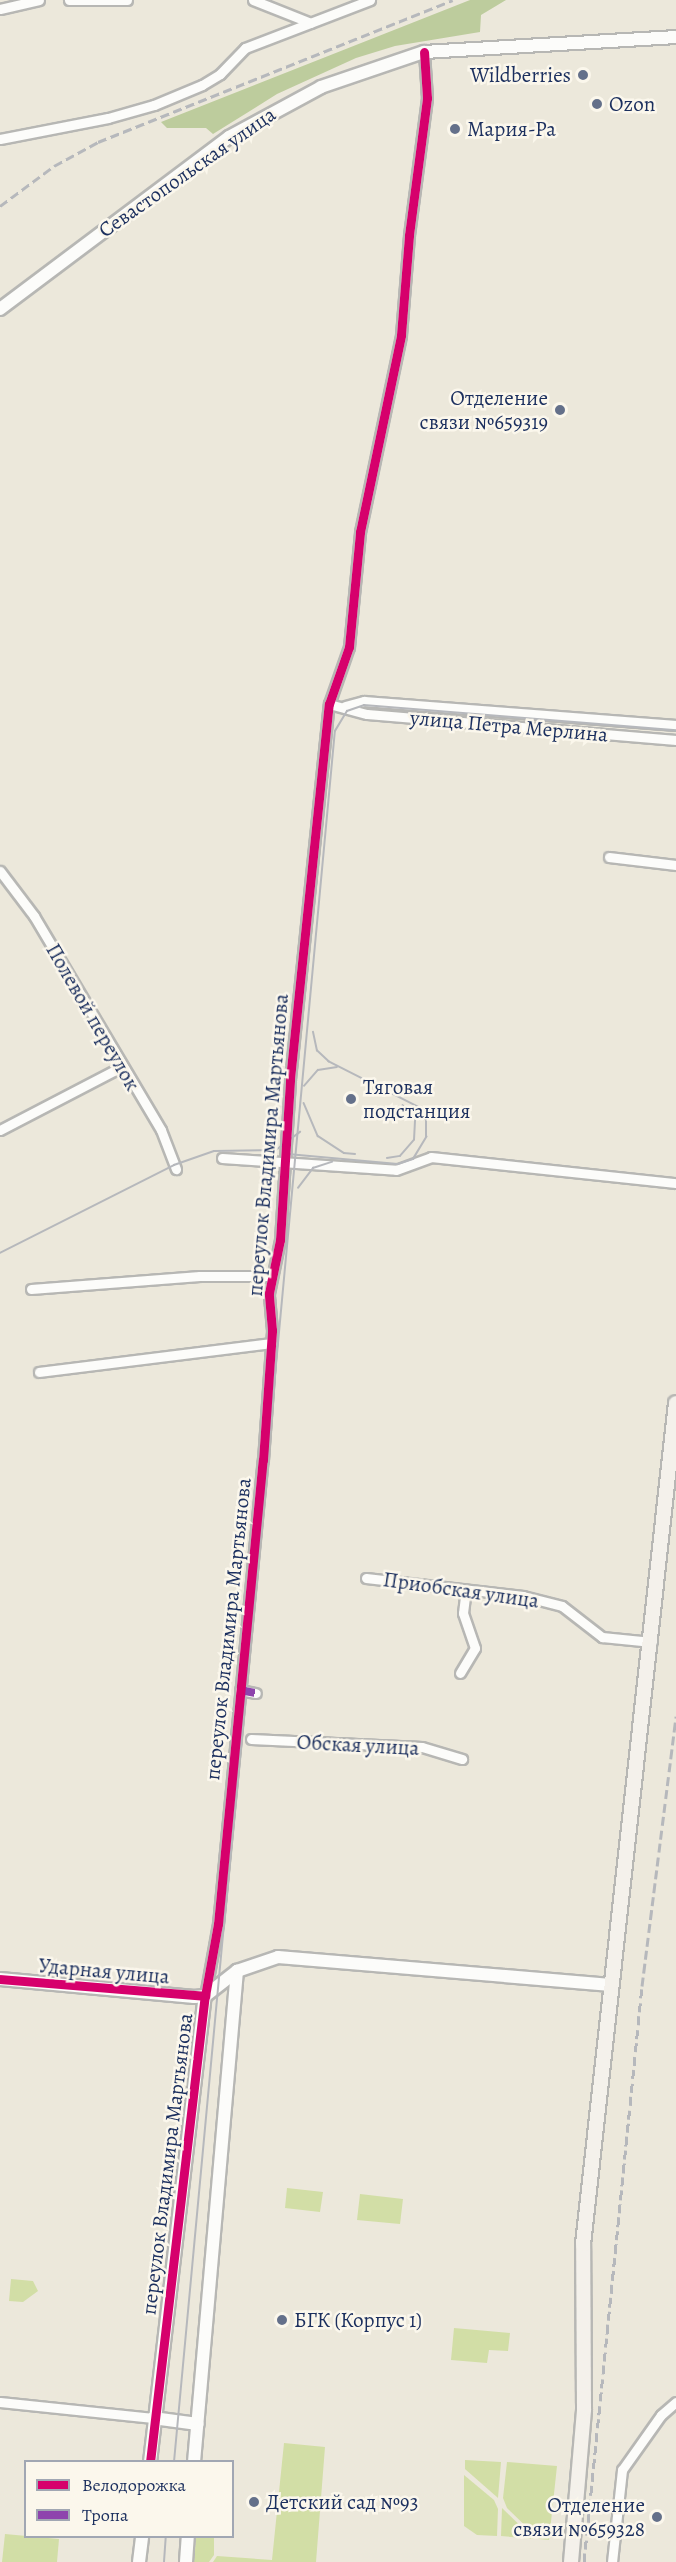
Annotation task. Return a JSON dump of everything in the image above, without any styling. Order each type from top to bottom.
[{"type":"main road","points":[[571,2562],[584,2409],[583,2244],[611,1985],[673,1465],[676,1403]]},
{"type":"street","points":[[0,9],[39,0]]},
{"type":"street","points":[[69,0],[127,0]]},
{"type":"street","points":[[253,0],[311,23]]},
{"type":"street","points":[[0,139],[154,105],[202,86],[220,74],[245,48],[370,0]]},
{"type":"street","name":"Севастопольская улица","points":[[0,309],[257,119],[321,87],[424,52],[676,37]]},
{"type":"street","name":"переулок Владимира Мартьянова","points":[[150,2460],[153,2418],[206,1996],[218,1924],[270,1343],[272,1276],[280,1240],[287,1160],[290,1079],[329,704],[349,647],[360,532],[401,335],[409,235],[427,98],[424,52]]},
{"type":"street","name":"улица Петра Мерлина","points":[[345,706],[364,701],[676,725]]},
{"type":"street","name":"улица Петра Мерлина","points":[[329,704],[345,706],[367,714],[676,740]]},
{"type":"street","points":[[609,858],[676,865]]},
{"type":"street","name":"Полевой переулок","points":[[0,871],[34,916],[121,1067],[161,1130],[176,1169]]},
{"type":"street","points":[[0,1130],[121,1067]]},
{"type":"street","points":[[222,1158],[287,1160],[396,1170],[431,1157],[676,1183]]},
{"type":"street","points":[[31,1289],[200,1276],[272,1276]]},
{"type":"street","points":[[39,1372],[270,1343]]},
{"type":"street","name":"Приобская улица","points":[[366,1578],[555,1604],[573,1613],[602,1637],[652,1642]]},
{"type":"street","points":[[460,1673],[475,1648],[463,1613],[466,1590]]},
{"type":"street","points":[[240,1690],[256,1693]]},
{"type":"street","name":"Обская улица","points":[[251,1739],[422,1747],[462,1759]]},
{"type":"street","points":[[206,1996],[237,1971],[278,1957],[611,1985]]},
{"type":"street","points":[[194,2460],[237,1971]]},
{"type":"street","name":"Ударная улица","points":[[0,1979],[206,1996]]},
{"type":"street","points":[[0,2402],[198,2424]]},
{"type":"street","points":[[612,2562],[622,2470],[661,2415],[676,2402]]},
{"type":"street","points":[[139,2562],[142,2538]]},
{"type":"street","points":[[186,2562],[188,2538]]},
{"type":"green space","points":[[470,0],[506,0],[481,15],[480,32],[395,46],[356,58],[277,94],[213,134],[206,128],[167,128],[161,122]]},
{"type":"green space","points":[[287,2188],[323,2192],[320,2212],[285,2208]]},
{"type":"green space","points":[[360,2194],[403,2199],[400,2224],[357,2220]]},
{"type":"green space","points":[[11,2279],[33,2281],[38,2291],[23,2302],[9,2301]]},
{"type":"green space","points":[[454,2328],[510,2333],[508,2351],[489,2350],[487,2363],[451,2360]]},
{"type":"green space","points":[[284,2443],[325,2447],[316,2562],[213,2562],[217,2556],[272,2560]]},
{"type":"green space","points":[[465,2460],[501,2462],[498,2498],[465,2469]]},
{"type":"green space","points":[[507,2462],[557,2466],[549,2540],[539,2539],[507,2508],[503,2498]]},
{"type":"green space","points":[[464,2475],[494,2500],[498,2509],[497,2536],[477,2535],[464,2526]]},
{"type":"green space","points":[[502,2508],[534,2539],[501,2536]]},
{"type":"green space","points":[[5,2534],[24,2536],[24,2538],[59,2539],[57,2562],[2,2562]]},
{"type":"green space","points":[[196,2538],[214,2538],[214,2555],[209,2562],[194,2562]]},
{"type":"tram line","points":[[174,2460],[335,731],[347,711],[364,705],[676,730]]},
{"type":"tram line","points":[[288,1154],[398,1164],[413,1159],[426,1137],[426,1120],[418,1107],[329,1062],[317,1051],[313,1032]]},
{"type":"tram line","points":[[304,1086],[318,1070],[337,1067]]},
{"type":"tram line","points":[[304,1103],[318,1136],[344,1153],[355,1154]]},
{"type":"tram line","points":[[387,1158],[400,1156],[414,1140],[415,1119],[403,1106]]},
{"type":"tram line","points":[[0,1253],[174,1165],[214,1151],[276,1150],[300,1132]]},
{"type":"tram line","points":[[298,1188],[313,1168],[332,1162]]},
{"type":"tram line","points":[[164,2562],[166,2538]]},
{"type":"railway","points":[[0,206],[54,166],[98,142],[453,0]]},
{"type":"railway","points":[[584,2562],[642,1986],[676,1716]]},
{"type":"marked path","points":[[240,1690],[256,1693]]},
{"type":"cycle path","points":[[150,2460],[205,1996],[218,1924],[263,1460],[272,1330],[269,1293],[280,1240],[290,1079],[329,704],[349,647],[360,532],[401,335],[409,235],[427,98],[424,52]]},
{"type":"cycle path","points":[[0,1979],[205,1996]]},
{"type":"place","name":"Wildberries","points":[[583,75]]},
{"type":"place","name":"Ozon","points":[[597,104]]},
{"type":"place","name":"Мария-Ра","points":[[455,129]]},
{"type":"place","name":"Отделение связи №659319","points":[[560,410]]},
{"type":"place","name":"Тяговая подстанция","points":[[351,1099]]},
{"type":"place","name":"БГК (Корпус 1)","points":[[282,2320]]},
{"type":"place","name":"Детский сад №93","points":[[254,2502]]},
{"type":"place","name":"Отделение связи №659328","points":[[657,2517]]}]
